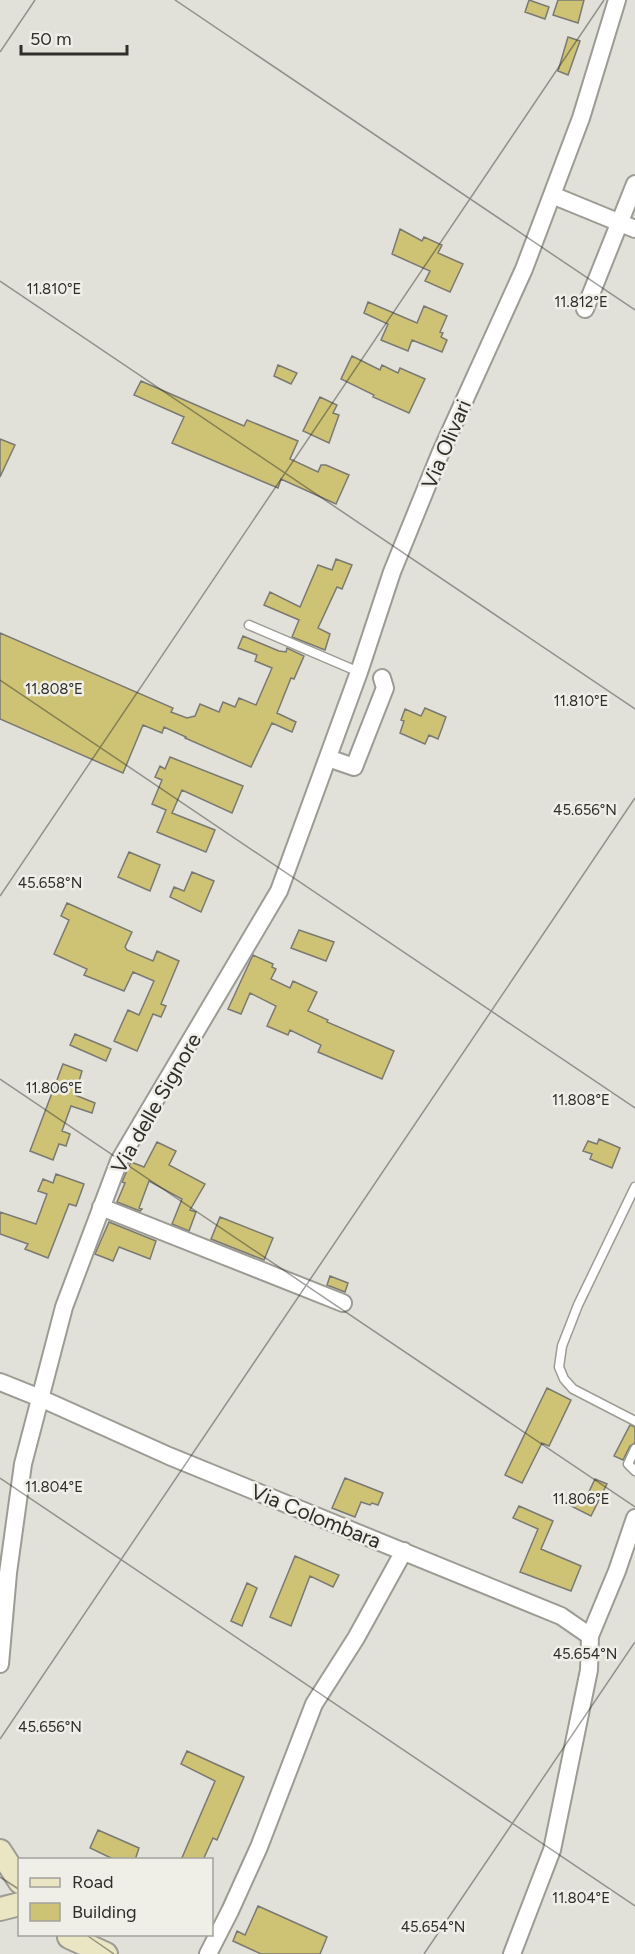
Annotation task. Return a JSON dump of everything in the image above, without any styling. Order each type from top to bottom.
[{"type":"main road","points":[[0,1851],[18,1879]]},
{"type":"main road","points":[[0,1909],[18,1904]]},
{"type":"main road","points":[[69,1942],[106,1954]]},
{"type":"street","name":"Via Olivari","points":[[279,891],[359,672],[392,572],[440,454],[524,269],[581,118],[617,0]]},
{"type":"street","points":[[585,309],[627,226],[635,184]]},
{"type":"street","points":[[552,195],[627,226]]},
{"type":"street","points":[[328,758],[354,768],[385,688],[382,678]]},
{"type":"street","name":"Via delle Signore","points":[[0,1664],[8,1573],[23,1464],[64,1307],[119,1161],[279,891]]},
{"type":"street","points":[[101,1208],[343,1302]]},
{"type":"street","name":"Via Colombara","points":[[0,1382],[169,1456],[561,1616],[590,1636]]},
{"type":"street","points":[[512,1954],[552,1850],[589,1670],[590,1636],[635,1518]]},
{"type":"street","points":[[208,1954],[231,1911],[259,1847],[314,1704],[356,1638],[404,1551]]},
{"type":"lane","points":[[249,625],[359,672]]},
{"type":"lane","points":[[635,1187],[578,1305],[562,1346],[559,1367],[564,1379],[573,1389],[635,1420]]},
{"type":"lane","points":[[635,1449],[628,1464],[635,1471]]},
{"type":"building","points":[[529,0],[549,7],[545,19],[525,12]]},
{"type":"building","points":[[558,0],[584,0],[578,23],[553,15]]},
{"type":"building","points":[[568,37],[580,41],[568,75],[558,71]]},
{"type":"building","points":[[400,229],[422,241],[424,237],[442,245],[438,253],[463,264],[450,292],[425,281],[430,271],[392,254]]},
{"type":"building","points":[[368,302],[417,323],[424,306],[447,316],[440,332],[443,333],[441,337],[447,340],[442,352],[412,340],[408,351],[381,340],[388,324],[364,313]]},
{"type":"building","points":[[352,356],[380,370],[382,365],[398,373],[400,368],[425,379],[409,413],[341,379]]},
{"type":"building","points":[[278,365],[297,373],[291,384],[274,376]]},
{"type":"building","points":[[141,381],[244,426],[247,420],[298,441],[290,459],[318,472],[321,465],[326,465],[349,475],[336,504],[281,479],[278,488],[172,443],[184,417],[134,395]]},
{"type":"building","points":[[320,397],[337,405],[333,413],[339,415],[329,443],[303,431]]},
{"type":"building","points":[[0,439],[15,445],[0,477]]},
{"type":"building","points":[[336,559],[352,565],[342,589],[337,587],[318,628],[330,634],[325,650],[292,637],[299,620],[264,605],[270,592],[300,607],[318,565],[332,570]]},
{"type":"building","points":[[0,633],[173,708],[171,712],[187,718],[195,716],[200,704],[219,712],[223,702],[235,707],[239,698],[256,705],[272,668],[255,661],[257,655],[238,648],[243,636],[279,651],[286,652],[287,648],[304,656],[294,679],[291,678],[277,713],[296,722],[292,732],[272,723],[251,767],[164,727],[162,733],[143,725],[123,773],[0,719]]},
{"type":"building","points":[[425,708],[446,717],[438,739],[429,735],[425,744],[400,733],[405,709],[421,716]]},
{"type":"building","points":[[170,757],[243,786],[232,813],[182,790],[172,813],[215,830],[206,852],[157,832],[166,810],[152,804],[162,780],[155,777],[160,766],[165,769]]},
{"type":"building","points":[[129,852],[160,865],[150,891],[118,877]]},
{"type":"building","points":[[192,872],[214,881],[201,912],[170,897],[174,887],[184,891]]},
{"type":"building","points":[[67,903],[132,932],[125,947],[127,950],[153,961],[157,951],[179,961],[161,1004],[166,1006],[161,1017],[153,1014],[137,1051],[114,1041],[128,1010],[139,1015],[154,981],[133,972],[124,991],[84,975],[87,969],[54,954],[69,920],[61,916]]},
{"type":"building","points":[[299,930],[334,942],[326,961],[291,948]]},
{"type":"building","points":[[253,955],[273,964],[272,967],[276,969],[271,979],[290,988],[293,981],[317,992],[308,1011],[328,1020],[327,1022],[394,1051],[382,1079],[318,1052],[321,1045],[290,1030],[288,1035],[267,1026],[276,1006],[250,993],[241,1014],[228,1009]]},
{"type":"building","points":[[75,1034],[111,1049],[106,1061],[70,1045]]},
{"type":"building","points":[[63,1064],[82,1071],[75,1095],[95,1103],[92,1113],[71,1106],[62,1131],[70,1134],[66,1146],[59,1144],[53,1160],[30,1151]]},
{"type":"building","points":[[599,1139],[620,1148],[612,1168],[590,1159],[592,1154],[583,1151],[588,1141],[597,1144]]},
{"type":"building","points":[[157,1142],[176,1151],[169,1165],[205,1184],[190,1210],[196,1212],[189,1231],[172,1224],[182,1199],[149,1181],[139,1208],[142,1209],[140,1211],[117,1202],[125,1183],[122,1182],[131,1162],[144,1167]]},
{"type":"building","points":[[56,1174],[84,1184],[76,1206],[69,1204],[48,1258],[25,1249],[28,1244],[0,1234],[0,1212],[36,1224],[47,1194],[38,1191],[43,1179],[53,1183]]},
{"type":"building","points":[[220,1217],[273,1238],[264,1260],[211,1239]]},
{"type":"building","points":[[109,1222],[156,1241],[150,1259],[119,1247],[113,1261],[95,1254]]},
{"type":"building","points":[[330,1276],[348,1283],[345,1292],[327,1285]]},
{"type":"building","points":[[547,1388],[571,1400],[549,1446],[542,1443],[522,1483],[505,1475]]},
{"type":"building","points":[[630,1425],[635,1427],[635,1443],[630,1446],[623,1460],[614,1456]]},
{"type":"building","points":[[345,1478],[383,1493],[378,1505],[361,1502],[355,1517],[332,1508]]},
{"type":"building","points":[[595,1479],[607,1484],[591,1516],[569,1505],[575,1493],[586,1498]]},
{"type":"building","points":[[519,1506],[553,1521],[541,1549],[581,1566],[571,1591],[520,1572],[538,1529],[513,1518]]},
{"type":"building","points":[[295,1556],[339,1575],[333,1587],[310,1576],[291,1626],[270,1617]]},
{"type":"building","points":[[247,1583],[257,1588],[242,1626],[231,1621]]},
{"type":"building","points":[[187,1751],[244,1777],[217,1840],[213,1838],[204,1858],[182,1858],[215,1781],[181,1764]]},
{"type":"building","points":[[98,1830],[139,1848],[136,1858],[111,1858],[90,1848]]},
{"type":"building","points":[[258,1906],[327,1937],[320,1954],[261,1954],[233,1941],[237,1931],[245,1935]]}]
